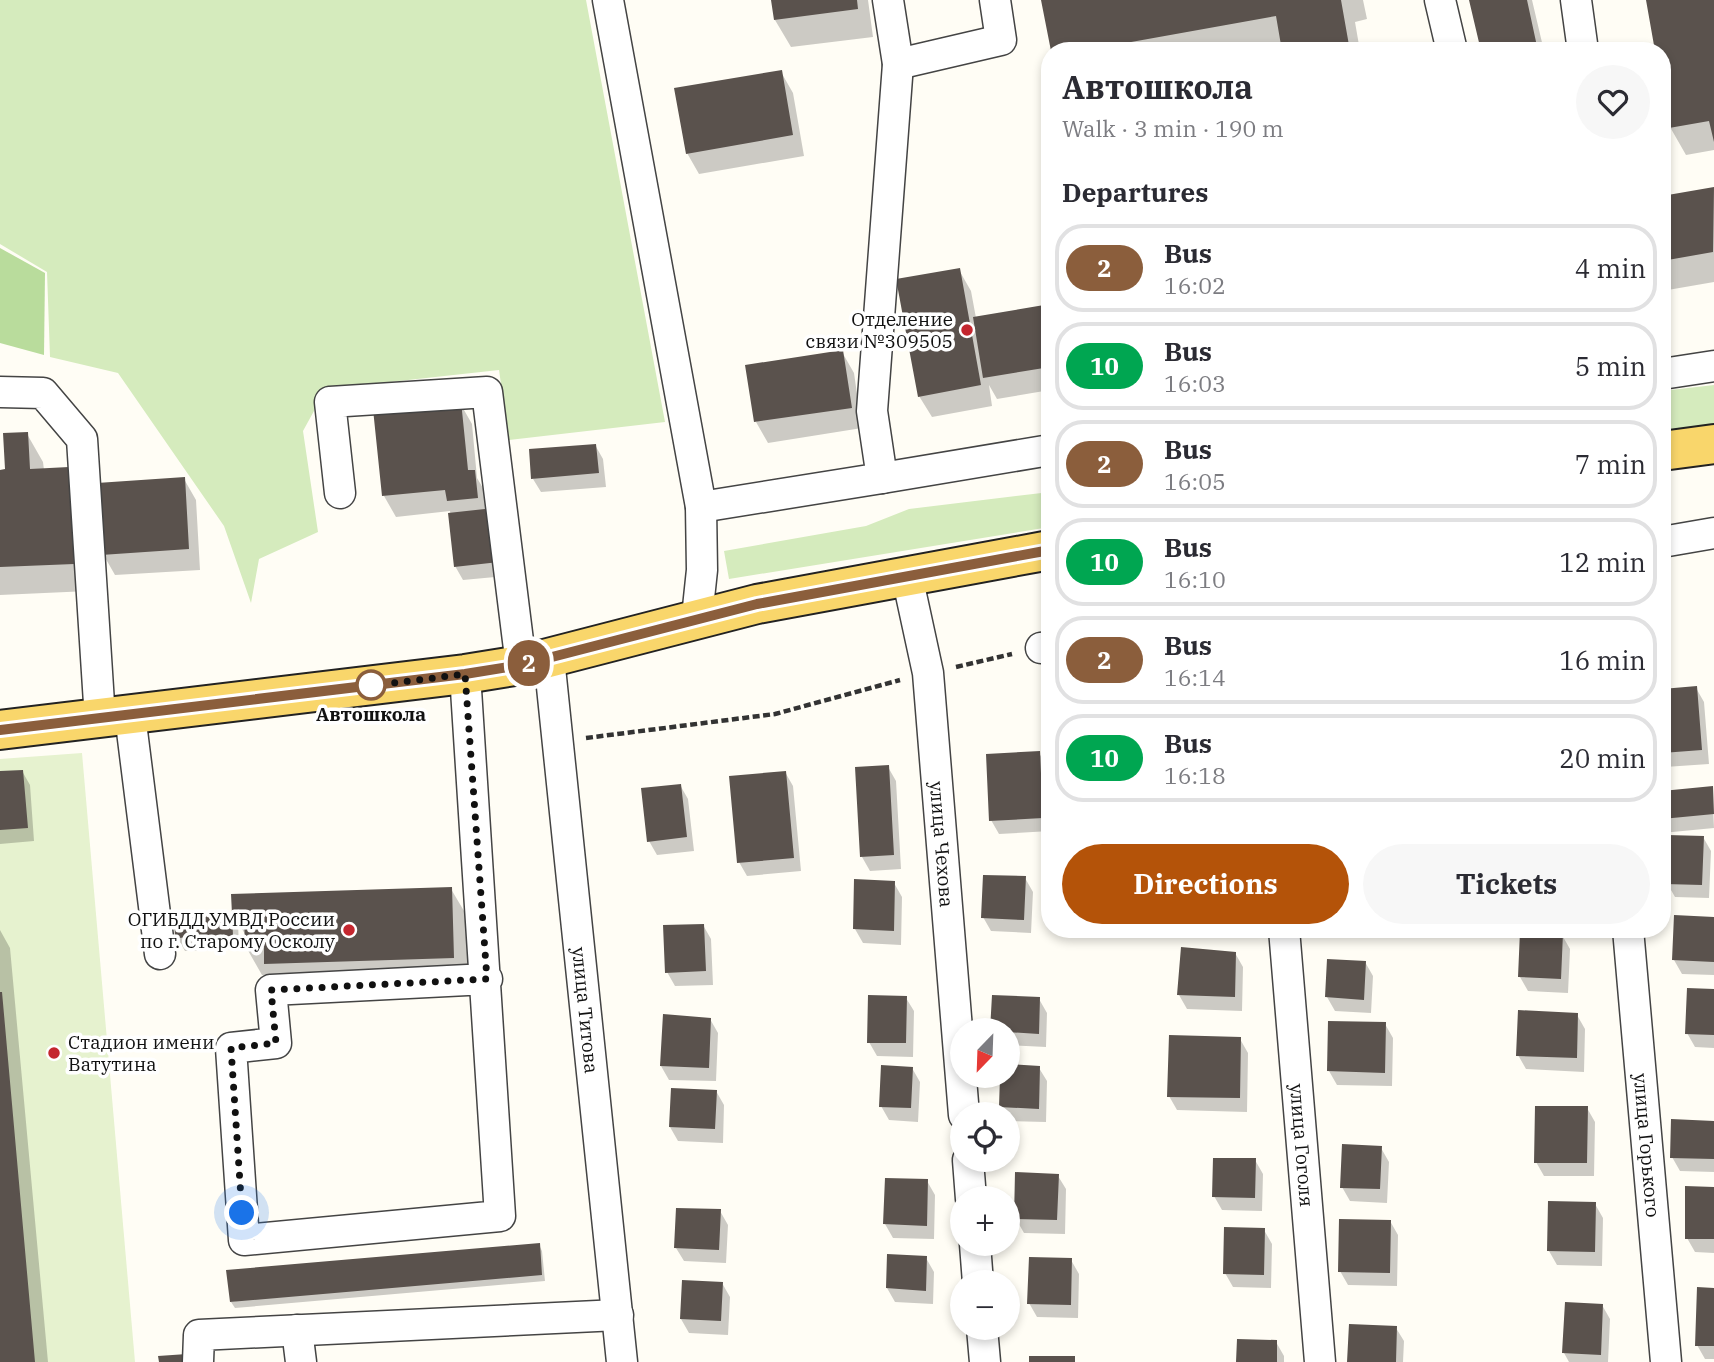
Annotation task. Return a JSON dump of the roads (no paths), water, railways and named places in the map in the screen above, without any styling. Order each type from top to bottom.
[{"type":"main road","points":[[1671,450],[1714,444]]},
{"type":"main road","points":[[0,730],[465,674],[535,661],[697,617],[757,604],[1041,552]]},
{"type":"street","points":[[608,0],[701,507],[702,570],[697,617]]},
{"type":"street","points":[[882,478],[872,411],[898,64],[888,0]]},
{"type":"street","points":[[898,64],[1001,40],[995,0]]},
{"type":"street","points":[[1440,0],[1450,42]]},
{"type":"street","points":[[1576,0],[1582,42]]},
{"type":"street","points":[[1671,373],[1714,366]]},
{"type":"street","points":[[0,392],[43,393],[82,439],[115,717],[160,954]]},
{"type":"street","name":"улица Титова","points":[[340,493],[330,402],[487,392],[535,661],[559,741],[622,1362]]},
{"type":"street","points":[[701,507],[1041,452]]},
{"type":"street","points":[[1671,540],[1714,533]]},
{"type":"street","name":"улица Чехова","points":[[907,576],[928,673],[963,1102]]},
{"type":"street","points":[[465,674],[487,979],[500,1216],[244,1240],[231,1048],[276,1043],[271,990],[487,979]]},
{"type":"street","name":"улица Гоголя","points":[[1285,938],[1320,1362]]},
{"type":"street","name":"улица Горького","points":[[1629,938],[1666,1362]]},
{"type":"street","points":[[198,1362],[199,1335],[618,1315]]},
{"type":"street","points":[[297,1330],[301,1362]]},
{"type":"street","points":[[983,1340],[985,1362]]},
{"type":"place","name":"Отделение связи №309505","points":[[967,330]]},
{"type":"place","name":"Автошкола","points":[[371,685]]},
{"type":"place","name":"ОГИБДД УМВД России по г. Старому Осколу","points":[[349,930]]},
{"type":"place","name":"Стадион имени Ватутина","points":[[54,1053]]}]
